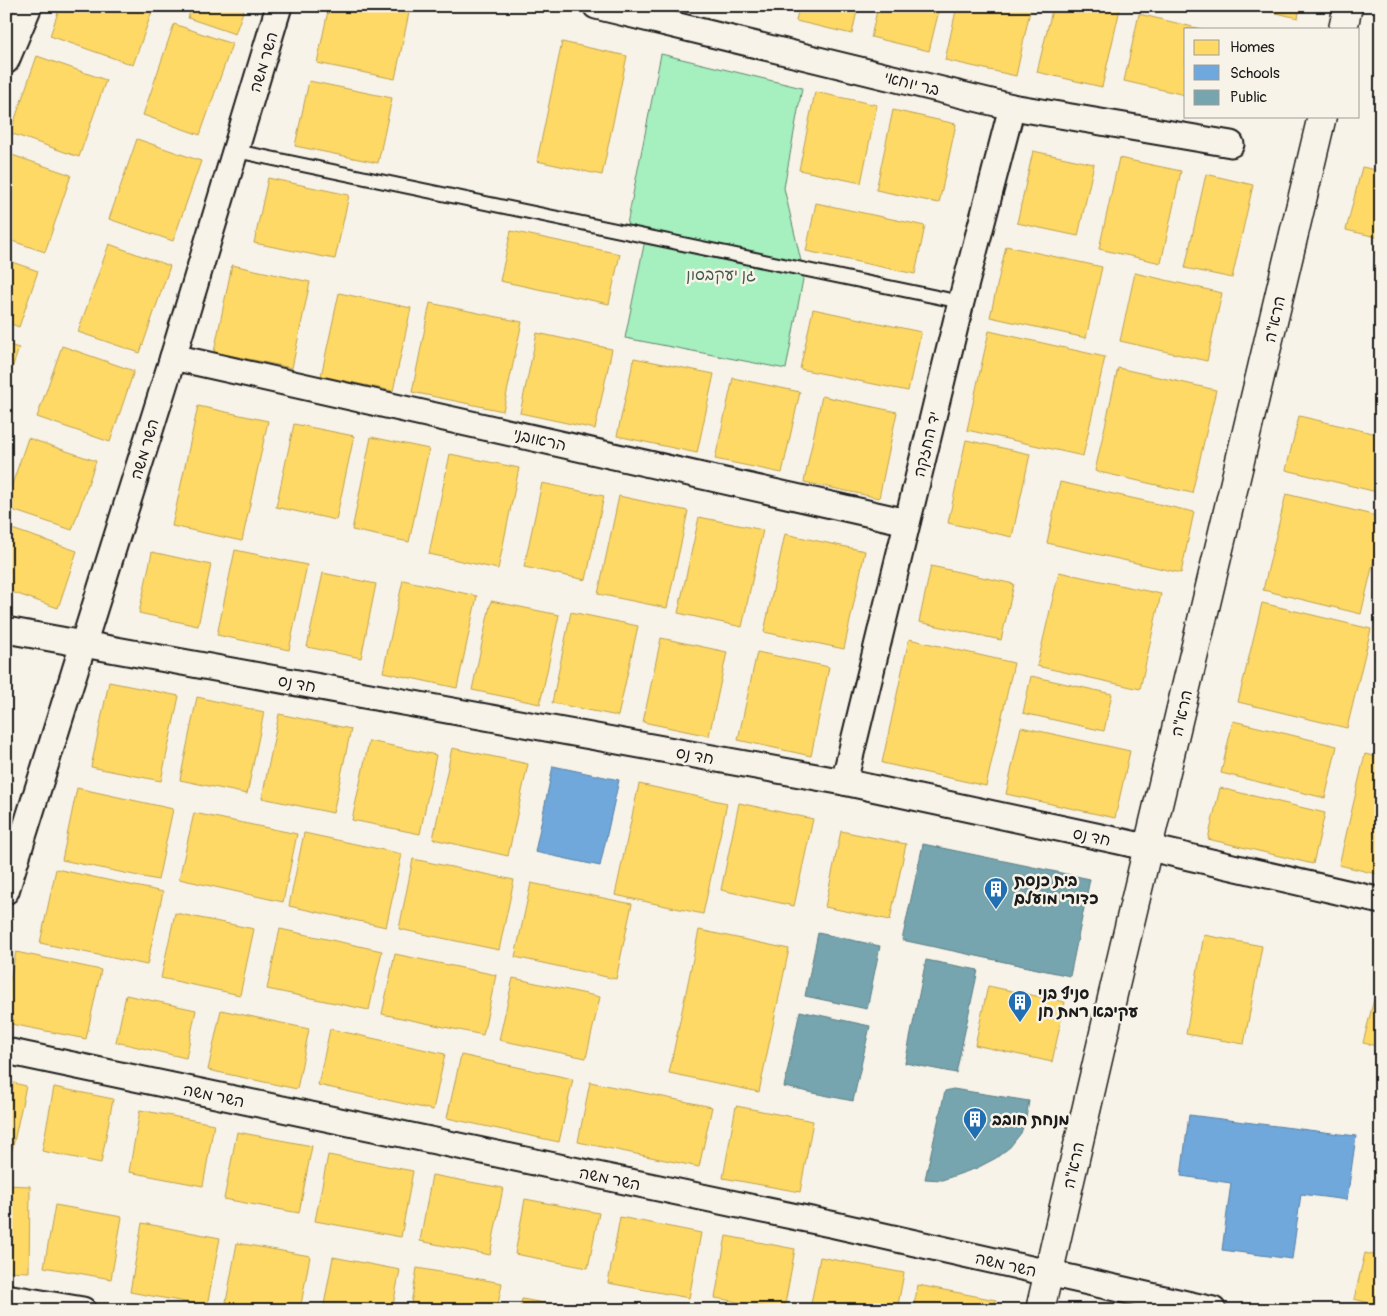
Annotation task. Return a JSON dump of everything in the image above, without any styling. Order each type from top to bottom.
[{"type":"street","points":[[6,62],[29,6]]},
{"type":"street","name":"השר משה","points":[[6,891],[173,356],[279,6]]},
{"type":"street","name":"בר יוחאי","points":[[596,6],[1012,107],[1232,144]]},
{"type":"street","points":[[1343,28],[1348,6]]},
{"type":"street","name":"יד החזקה","points":[[844,782],[961,302],[1012,107]]},
{"type":"street","name":"הרא\"ה","points":[[1040,1310],[1322,118]]},
{"type":"street","name":"הראובני","points":[[173,356],[907,522]]},
{"type":"street","name":"חד נס","points":[[6,630],[844,782],[1149,848],[1381,901]]},
{"type":"street","name":"השר משה","points":[[6,1052],[835,1225],[1213,1310]]},
{"type":"street","points":[[6,1298],[83,1310]]},
{"type":"lane","points":[[236,151],[961,302]]},
{"type":"green space","name":"גן יעקבסון","points":[[661,54],[802,88],[784,188],[804,274],[786,369],[625,338],[646,235],[626,229]]},
{"type":"building: Homes","points":[[60,6],[154,6],[133,65],[50,36]]},
{"type":"building: Homes","points":[[192,6],[245,6],[235,34],[188,18]]},
{"type":"building: Homes","points":[[329,6],[401,6],[410,8],[395,79],[317,63]]},
{"type":"building: Homes","points":[[799,6],[858,6],[852,34],[796,21]]},
{"type":"building: Homes","points":[[878,6],[940,6],[929,51],[871,37]]},
{"type":"building: Homes","points":[[957,6],[1031,6],[1016,76],[945,60]]},
{"type":"building: Homes","points":[[1053,6],[1105,6],[1120,9],[1102,87],[1037,72]]},
{"type":"building: Homes","points":[[1246,6],[1300,6],[1298,18]]},
{"type":"building: Homes","points":[[1139,14],[1197,28],[1184,28],[1184,95],[1124,81]]},
{"type":"building: Homes","points":[[174,24],[232,44],[200,135],[143,115]]},
{"type":"building: Homes","points":[[562,42],[627,56],[602,175],[537,161]]},
{"type":"building: Homes","points":[[37,56],[106,80],[79,157],[10,133]]},
{"type":"building: Homes","points":[[309,81],[392,98],[378,163],[295,146]]},
{"type":"building: Homes","points":[[815,92],[877,105],[861,183],[799,170]]},
{"type":"building: Homes","points":[[893,110],[956,124],[939,203],[876,190]]},
{"type":"building: Homes","points":[[1381,133],[1381,152],[1377,151]]},
{"type":"building: Homes","points":[[137,139],[201,161],[173,241],[109,219]]},
{"type":"building: Homes","points":[[1033,151],[1094,164],[1078,236],[1017,223]]},
{"type":"building: Homes","points":[[9,154],[71,175],[45,252],[6,239],[6,161]]},
{"type":"building: Homes","points":[[1119,158],[1181,171],[1161,263],[1099,249]]},
{"type":"building: Homes","points":[[1362,167],[1381,171],[1381,238],[1346,230]]},
{"type":"building: Homes","points":[[1206,174],[1253,185],[1232,278],[1185,268]]},
{"type":"building: Homes","points":[[268,178],[349,195],[335,259],[254,243]]},
{"type":"building: Homes","points":[[816,203],[925,226],[915,274],[806,251]]},
{"type":"building: Homes","points":[[511,231],[620,254],[609,304],[500,281]]},
{"type":"building: Homes","points":[[109,244],[170,266],[140,353],[78,332]]},
{"type":"building: Homes","points":[[1006,246],[1102,267],[1086,338],[990,317]]},
{"type":"building: Homes","points":[[6,260],[38,271],[19,327],[6,322]]},
{"type":"building: Homes","points":[[232,265],[310,282],[292,368],[214,352]]},
{"type":"building: Homes","points":[[1135,273],[1222,293],[1207,361],[1120,341]]},
{"type":"building: Homes","points":[[339,293],[411,308],[393,391],[321,376]]},
{"type":"building: Homes","points":[[430,303],[522,322],[503,411],[412,392]]},
{"type":"building: Homes","points":[[813,309],[921,332],[908,391],[800,369]]},
{"type":"building: Homes","points":[[989,331],[1105,357],[1083,456],[967,430]]},
{"type":"building: Homes","points":[[537,333],[612,349],[595,429],[520,413]]},
{"type":"building: Homes","points":[[6,344],[19,348],[6,386]]},
{"type":"building: Homes","points":[[62,346],[134,371],[110,442],[37,417]]},
{"type":"building: Homes","points":[[634,358],[714,374],[697,453],[617,436]]},
{"type":"building: Homes","points":[[1118,368],[1216,390],[1192,493],[1095,471]]},
{"type":"building: Homes","points":[[733,378],[800,392],[782,473],[715,459]]},
{"type":"building: Homes","points":[[822,396],[897,412],[879,498],[804,482]]},
{"type":"building: Homes","points":[[198,406],[268,421],[242,541],[172,526]]},
{"type":"building: Homes","points":[[1299,416],[1381,435],[1381,493],[1286,470]]},
{"type":"building: Homes","points":[[294,424],[354,436],[336,520],[276,507]]},
{"type":"building: Homes","points":[[371,437],[429,449],[409,542],[352,530]]},
{"type":"building: Homes","points":[[28,438],[96,461],[72,530],[6,508],[6,502]]},
{"type":"building: Homes","points":[[966,440],[1030,454],[1012,537],[948,523]]},
{"type":"building: Homes","points":[[450,454],[519,468],[498,569],[429,554]]},
{"type":"building: Homes","points":[[1060,482],[1194,512],[1181,573],[1047,543]]},
{"type":"building: Homes","points":[[542,483],[604,496],[586,580],[524,567]]},
{"type":"building: Homes","points":[[1286,494],[1381,517],[1381,530],[1361,614],[1263,590]]},
{"type":"building: Homes","points":[[619,496],[688,511],[667,608],[598,594]]},
{"type":"building: Homes","points":[[699,517],[763,530],[742,627],[678,613]]},
{"type":"building: Homes","points":[[6,527],[77,551],[58,608],[6,590]]},
{"type":"building: Homes","points":[[785,534],[865,551],[844,649],[764,632]]},
{"type":"building: Homes","points":[[235,550],[307,565],[289,650],[217,635]]},
{"type":"building: Homes","points":[[152,552],[211,565],[198,626],[139,613]]},
{"type":"building: Homes","points":[[931,566],[1014,584],[1001,640],[919,622]]},
{"type":"building: Homes","points":[[1059,572],[1161,594],[1140,689],[1037,666]]},
{"type":"building: Homes","points":[[323,573],[376,584],[361,658],[307,647]]},
{"type":"building: Homes","points":[[403,580],[477,596],[457,688],[383,672]]},
{"type":"building: Homes","points":[[491,601],[559,615],[540,704],[472,690]]},
{"type":"building: Homes","points":[[1262,603],[1371,629],[1347,728],[1238,702]]},
{"type":"building: Homes","points":[[571,612],[638,626],[618,716],[552,703]]},
{"type":"building: Homes","points":[[661,638],[727,652],[709,736],[643,722]]},
{"type":"building: Homes","points":[[909,639],[1014,663],[986,786],[882,763]]},
{"type":"building: Homes","points":[[757,652],[829,667],[811,756],[738,740]]},
{"type":"building: Homes","points":[[6,664],[13,666],[6,695]]},
{"type":"building: Homes","points":[[1031,676],[1112,694],[1104,731],[1023,713]]},
{"type":"building: Homes","points":[[109,682],[179,696],[161,781],[91,767]]},
{"type":"building: Homes","points":[[197,697],[264,712],[247,794],[180,780]]},
{"type":"building: Homes","points":[[279,714],[351,729],[333,813],[262,798]]},
{"type":"building: Homes","points":[[1233,721],[1337,746],[1325,798],[1221,773]]},
{"type":"building: Homes","points":[[1021,727],[1130,751],[1115,818],[1006,794]]},
{"type":"building: Homes","points":[[369,741],[436,755],[420,834],[352,820]]},
{"type":"building: Homes","points":[[452,748],[528,764],[508,856],[433,839]]},
{"type":"building: Homes","points":[[1365,754],[1381,758],[1381,875],[1339,865]]},
{"type":"building: Homes","points":[[639,784],[727,803],[703,914],[615,895]]},
{"type":"building: Homes","points":[[77,788],[173,809],[158,880],[62,860]]},
{"type":"building: Homes","points":[[1220,788],[1325,813],[1313,864],[1208,839]]},
{"type":"building: Homes","points":[[739,803],[813,819],[794,906],[721,890]]},
{"type":"building: Homes","points":[[194,813],[297,834],[283,902],[179,879]]},
{"type":"building: Homes","points":[[841,831],[906,844],[890,920],[825,907]]},
{"type":"building: Homes","points":[[304,833],[402,854],[386,927],[289,906]]},
{"type":"building: Homes","points":[[413,859],[514,880],[499,950],[399,929]]},
{"type":"building: Homes","points":[[56,869],[163,892],[147,965],[40,943]]},
{"type":"building: Homes","points":[[531,883],[632,904],[616,979],[515,957]]},
{"type":"building: Homes","points":[[175,913],[254,929],[240,995],[161,978]]},
{"type":"building: Homes","points":[[280,929],[382,951],[369,1010],[267,989]]},
{"type":"building: Homes","points":[[699,930],[789,949],[759,1092],[669,1073]]},
{"type":"building: Homes","points":[[1204,935],[1262,946],[1244,1044],[1186,1034]]},
{"type":"building: Homes","points":[[16,952],[101,970],[86,1039],[6,1023],[6,997]]},
{"type":"building: Homes","points":[[395,954],[496,975],[483,1035],[382,1014]]},
{"type":"building: Homes","points":[[1381,971],[1381,1047],[1363,1043]]},
{"type":"building: Homes","points":[[513,978],[600,997],[586,1058],[499,1040]]},
{"type":"building: Homes","name":"סניף בני עקיבא רמת חן","points":[[988,986],[1065,1002],[1052,1062],[975,1045]]},
{"type":"building: Homes","points":[[126,995],[196,1010],[186,1058],[116,1042]]},
{"type":"building: Homes","points":[[221,1010],[309,1029],[297,1089],[208,1070]]},
{"type":"building: Homes","points":[[330,1029],[445,1054],[433,1110],[318,1085]]},
{"type":"building: Homes","points":[[461,1055],[573,1079],[559,1142],[447,1118]]},
{"type":"building: Homes","points":[[6,1081],[26,1086],[12,1151],[6,1150]]},
{"type":"building: Homes","points":[[590,1082],[712,1107],[699,1167],[578,1142]]},
{"type":"building: Homes","points":[[54,1087],[113,1099],[101,1163],[42,1151]]},
{"type":"building: Homes","points":[[736,1106],[813,1121],[800,1192],[723,1178]]},
{"type":"building: Homes","points":[[140,1110],[214,1124],[203,1186],[129,1172]]},
{"type":"building: Homes","points":[[237,1132],[312,1146],[299,1213],[224,1199]]},
{"type":"building: Homes","points":[[328,1155],[413,1171],[401,1237],[315,1221]]},
{"type":"building: Homes","points":[[432,1175],[503,1188],[490,1255],[420,1241]]},
{"type":"building: Homes","points":[[6,1185],[30,1186],[29,1272],[6,1271]]},
{"type":"building: Homes","points":[[525,1199],[599,1213],[588,1268],[515,1254]]},
{"type":"building: Homes","points":[[55,1205],[122,1217],[111,1279],[44,1267]]},
{"type":"building: Homes","points":[[620,1217],[701,1233],[689,1298],[608,1283]]},
{"type":"building: Homes","points":[[142,1223],[220,1238],[207,1306],[130,1292]]},
{"type":"building: Homes","points":[[726,1236],[795,1249],[784,1310],[715,1298]]},
{"type":"building: Homes","points":[[237,1243],[310,1256],[300,1310],[268,1310],[226,1302]]},
{"type":"building: Homes","points":[[1365,1253],[1381,1257],[1381,1306],[1354,1299]]},
{"type":"building: Homes","points":[[333,1257],[400,1270],[392,1310],[323,1310]]},
{"type":"building: Homes","points":[[820,1257],[904,1273],[897,1310],[810,1309]]},
{"type":"building: Homes","points":[[417,1268],[502,1283],[497,1310],[410,1310]]},
{"type":"building: Homes","points":[[918,1285],[996,1300],[994,1310],[913,1310]]},
{"type":"building: Homes","points":[[522,1299],[582,1310],[520,1310]]},
{"type":"building: Schools","points":[[553,766],[619,780],[600,866],[535,852]]},
{"type":"building: Schools","points":[[1189,1115],[1356,1136],[1347,1200],[1301,1194],[1292,1259],[1222,1250],[1231,1183],[1181,1176]]},
{"type":"building: Public","name":"בית כנסת כדורי מועלם","points":[[923,844],[1090,879],[1070,976],[902,940]]},
{"type":"building: Public","points":[[818,933],[880,946],[867,1009],[805,996]]},
{"type":"building: Public","points":[[926,960],[978,970],[956,1073],[905,1063]]},
{"type":"building: Public","points":[[800,1011],[870,1026],[853,1101],[784,1087]]},
{"type":"building: Public","name":"מנחת חובב","points":[[953,1089],[1029,1101],[1026,1118],[1021,1133],[1010,1147],[996,1158],[977,1168],[942,1180],[925,1179],[945,1091]]},
{"type":"place","name":"בית כנסת כדורי מועלם","points":[[996,910]]},
{"type":"place","name":"סניף בני עקיבא רמת חן","points":[[1020,1023]]},
{"type":"place","name":"מנחת חובב","points":[[975,1140]]}]
